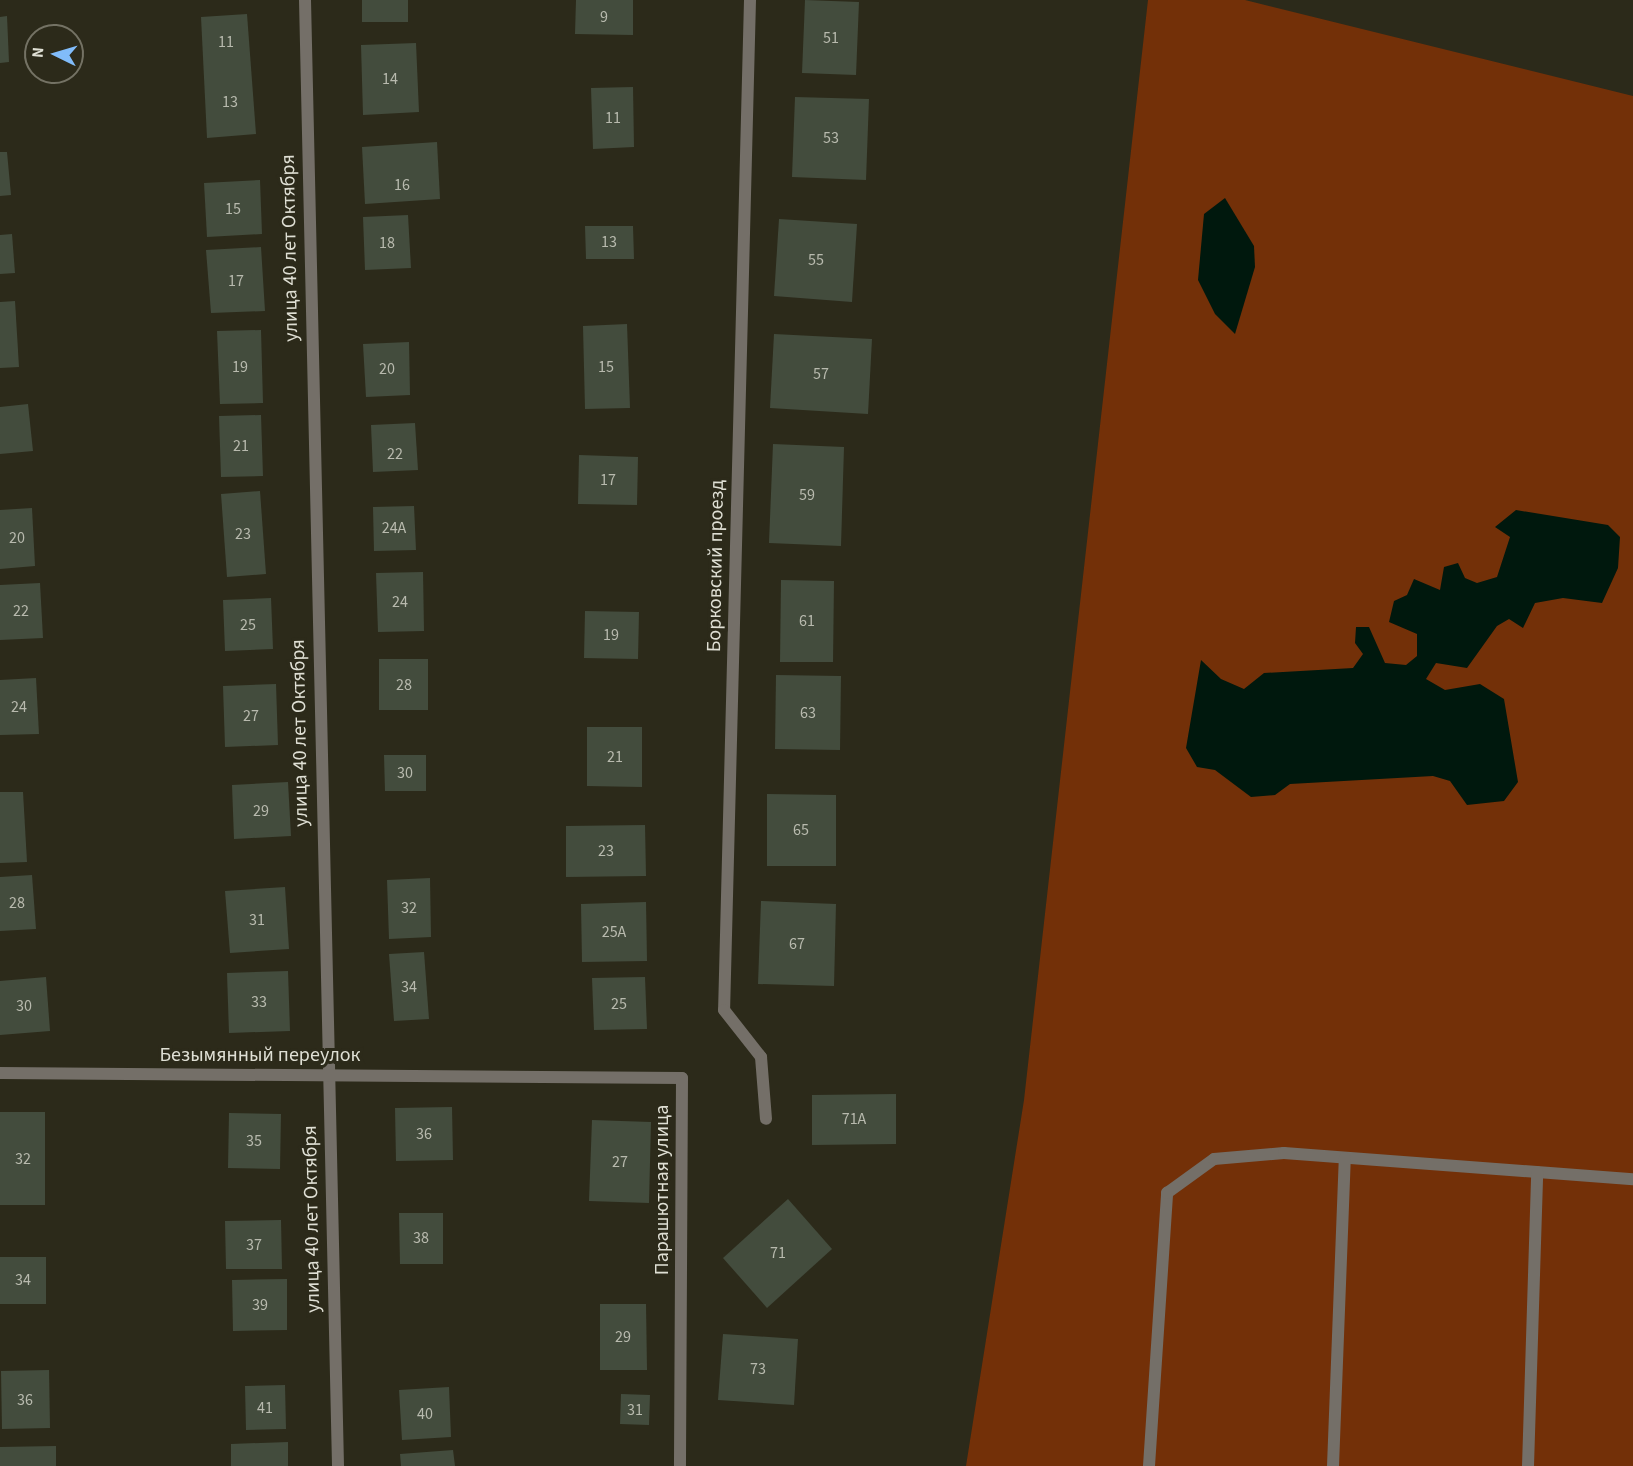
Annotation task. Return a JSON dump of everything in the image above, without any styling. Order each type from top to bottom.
[{"type":"street","name":"улица 40 лет Октября","points":[[304,0],[338,1466]]},
{"type":"street","name":"Борковский проезд","points":[[750,0],[724,1010],[761,1057],[766,1119]]},
{"type":"street","name":"Безымянный переулок","points":[[0,1073],[328,1074],[519,1078]]},
{"type":"street","name":"Парашютная улица","points":[[519,1078],[682,1078],[680,1466]]},
{"type":"street","points":[[1149,1466],[1167,1193],[1214,1159],[1284,1153],[1633,1179]]},
{"type":"street","points":[[1333,1466],[1345,1158]]},
{"type":"street","points":[[1528,1466],[1537,1172]]},
{"type":"shaded area","points":[[1148,0],[1245,0],[1633,96],[1633,1466],[966,1466],[1024,1100]]},
{"type":"shaded area","points":[[1225,198],[1254,246],[1255,267],[1235,334],[1215,314],[1198,280],[1204,214]]},
{"type":"shaded area","points":[[1516,510],[1608,525],[1620,537],[1618,568],[1602,603],[1563,598],[1535,603],[1523,628],[1509,619],[1497,626],[1467,668],[1436,663],[1426,679],[1445,690],[1480,684],[1504,699],[1518,782],[1504,801],[1467,805],[1450,781],[1433,776],[1290,784],[1275,795],[1251,797],[1215,770],[1197,767],[1186,748],[1201,660],[1221,679],[1244,689],[1264,673],[1353,668],[1363,654],[1355,643],[1356,627],[1369,627],[1385,663],[1406,665],[1417,656],[1417,634],[1389,622],[1394,601],[1407,595],[1414,579],[1440,590],[1444,567],[1458,563],[1465,578],[1477,583],[1497,577],[1510,537],[1495,527]]},
{"type":"building","points":[[362,0],[408,0],[408,22],[362,22]]},
{"type":"building","points":[[576,0],[633,0],[633,35],[575,34]]},
{"type":"building","points":[[805,0],[859,2],[856,75],[802,73]]},
{"type":"building","points":[[247,14],[256,134],[207,138],[201,17]]},
{"type":"building","points":[[7,16],[9,62],[0,63],[0,17]]},
{"type":"building","points":[[416,43],[419,112],[363,115],[361,45]]},
{"type":"building","points":[[633,87],[634,147],[593,149],[591,88]]},
{"type":"building","points":[[795,97],[869,99],[866,180],[792,177]]},
{"type":"building","points":[[437,142],[440,199],[365,204],[362,147]]},
{"type":"building","points":[[0,152],[7,152],[11,195],[0,196]]},
{"type":"building","points":[[260,180],[262,234],[207,237],[204,183]]},
{"type":"building","points":[[408,215],[411,268],[365,270],[363,217]]},
{"type":"building","points":[[779,219],[857,224],[852,302],[774,296]]},
{"type":"building","points":[[585,226],[633,226],[634,259],[586,259]]},
{"type":"building","points":[[12,234],[15,273],[0,274],[0,235]]},
{"type":"building","points":[[261,247],[265,311],[211,313],[206,250]]},
{"type":"building","points":[[15,301],[19,367],[0,368],[0,302]]},
{"type":"building","points":[[627,324],[630,408],[585,409],[583,326]]},
{"type":"building","points":[[261,330],[263,403],[220,404],[217,331]]},
{"type":"building","points":[[774,334],[872,339],[868,414],[770,408]]},
{"type":"building","points":[[409,342],[410,395],[366,397],[363,344]]},
{"type":"building","points":[[28,404],[33,451],[0,454],[0,407]]},
{"type":"building","points":[[261,415],[263,476],[221,477],[219,416]]},
{"type":"building","points":[[415,423],[418,470],[373,472],[371,425]]},
{"type":"building","points":[[773,444],[844,447],[841,546],[769,543]]},
{"type":"building","points":[[579,455],[638,457],[637,505],[578,504]]},
{"type":"building","points":[[260,491],[266,574],[227,577],[221,494]]},
{"type":"building","points":[[414,506],[416,550],[374,551],[373,507]]},
{"type":"building","points":[[32,508],[35,566],[0,569],[0,510]]},
{"type":"building","points":[[423,572],[424,631],[378,632],[376,573]]},
{"type":"building","points":[[781,580],[834,581],[833,662],[780,662]]},
{"type":"building","points":[[40,583],[43,638],[0,640],[0,585]]},
{"type":"building","points":[[271,598],[273,649],[225,651],[223,600]]},
{"type":"building","points":[[585,611],[639,612],[638,659],[584,658]]},
{"type":"building","points":[[379,659],[428,659],[428,710],[379,710]]},
{"type":"building","points":[[776,675],[841,676],[840,750],[775,749]]},
{"type":"building","points":[[36,678],[39,734],[0,735],[0,680]]},
{"type":"building","points":[[276,684],[278,745],[225,747],[223,686]]},
{"type":"building","points":[[587,727],[642,727],[642,787],[587,786]]},
{"type":"building","points":[[384,755],[426,755],[426,791],[385,791]]},
{"type":"building","points":[[288,782],[291,836],[234,839],[232,785]]},
{"type":"building","points":[[0,792],[23,792],[27,862],[0,863]]},
{"type":"building","points":[[767,794],[836,795],[836,866],[767,866]]},
{"type":"building","points":[[645,825],[646,876],[566,877],[566,826]]},
{"type":"building","points":[[32,875],[36,929],[0,931],[0,877]]},
{"type":"building","points":[[430,878],[431,937],[389,939],[387,880]]},
{"type":"building","points":[[285,887],[289,949],[230,953],[225,891]]},
{"type":"building","points":[[761,901],[836,904],[834,986],[758,984]]},
{"type":"building","points":[[646,902],[647,961],[582,962],[581,904]]},
{"type":"building","points":[[424,952],[429,1019],[394,1021],[389,954]]},
{"type":"building","points":[[288,971],[290,1031],[229,1033],[227,973]]},
{"type":"building","points":[[46,977],[50,1031],[0,1035],[0,981]]},
{"type":"building","points":[[645,977],[647,1029],[594,1030],[592,978]]},
{"type":"building","points":[[896,1094],[896,1144],[812,1145],[812,1095]]},
{"type":"building","points":[[452,1107],[453,1160],[396,1161],[395,1108]]},
{"type":"building","points":[[0,1112],[45,1112],[45,1205],[0,1205]]},
{"type":"building","points":[[229,1113],[281,1114],[280,1169],[228,1168]]},
{"type":"building","points":[[592,1120],[651,1122],[649,1203],[589,1201]]},
{"type":"building","points":[[788,1199],[832,1249],[767,1308],[723,1258]]},
{"type":"building","points":[[399,1213],[443,1213],[443,1264],[400,1264]]},
{"type":"building","points":[[281,1220],[282,1269],[226,1269],[225,1221]]},
{"type":"building","points":[[0,1257],[46,1257],[46,1304],[0,1304]]},
{"type":"building","points":[[287,1279],[287,1330],[233,1331],[232,1280]]},
{"type":"building","points":[[600,1304],[646,1304],[647,1370],[600,1370]]},
{"type":"building","points":[[723,1334],[798,1339],[794,1405],[718,1400]]},
{"type":"building","points":[[49,1370],[50,1428],[2,1429],[1,1371]]},
{"type":"building","points":[[285,1385],[286,1429],[246,1430],[245,1386]]},
{"type":"building","points":[[449,1387],[451,1437],[402,1440],[399,1390]]},
{"type":"building","points":[[621,1394],[650,1395],[649,1425],[620,1424]]},
{"type":"building","points":[[288,1442],[288,1466],[231,1466],[231,1444]]},
{"type":"building","points":[[56,1446],[56,1466],[0,1466],[0,1447]]},
{"type":"building","points":[[453,1450],[455,1466],[401,1466],[400,1454]]}]
